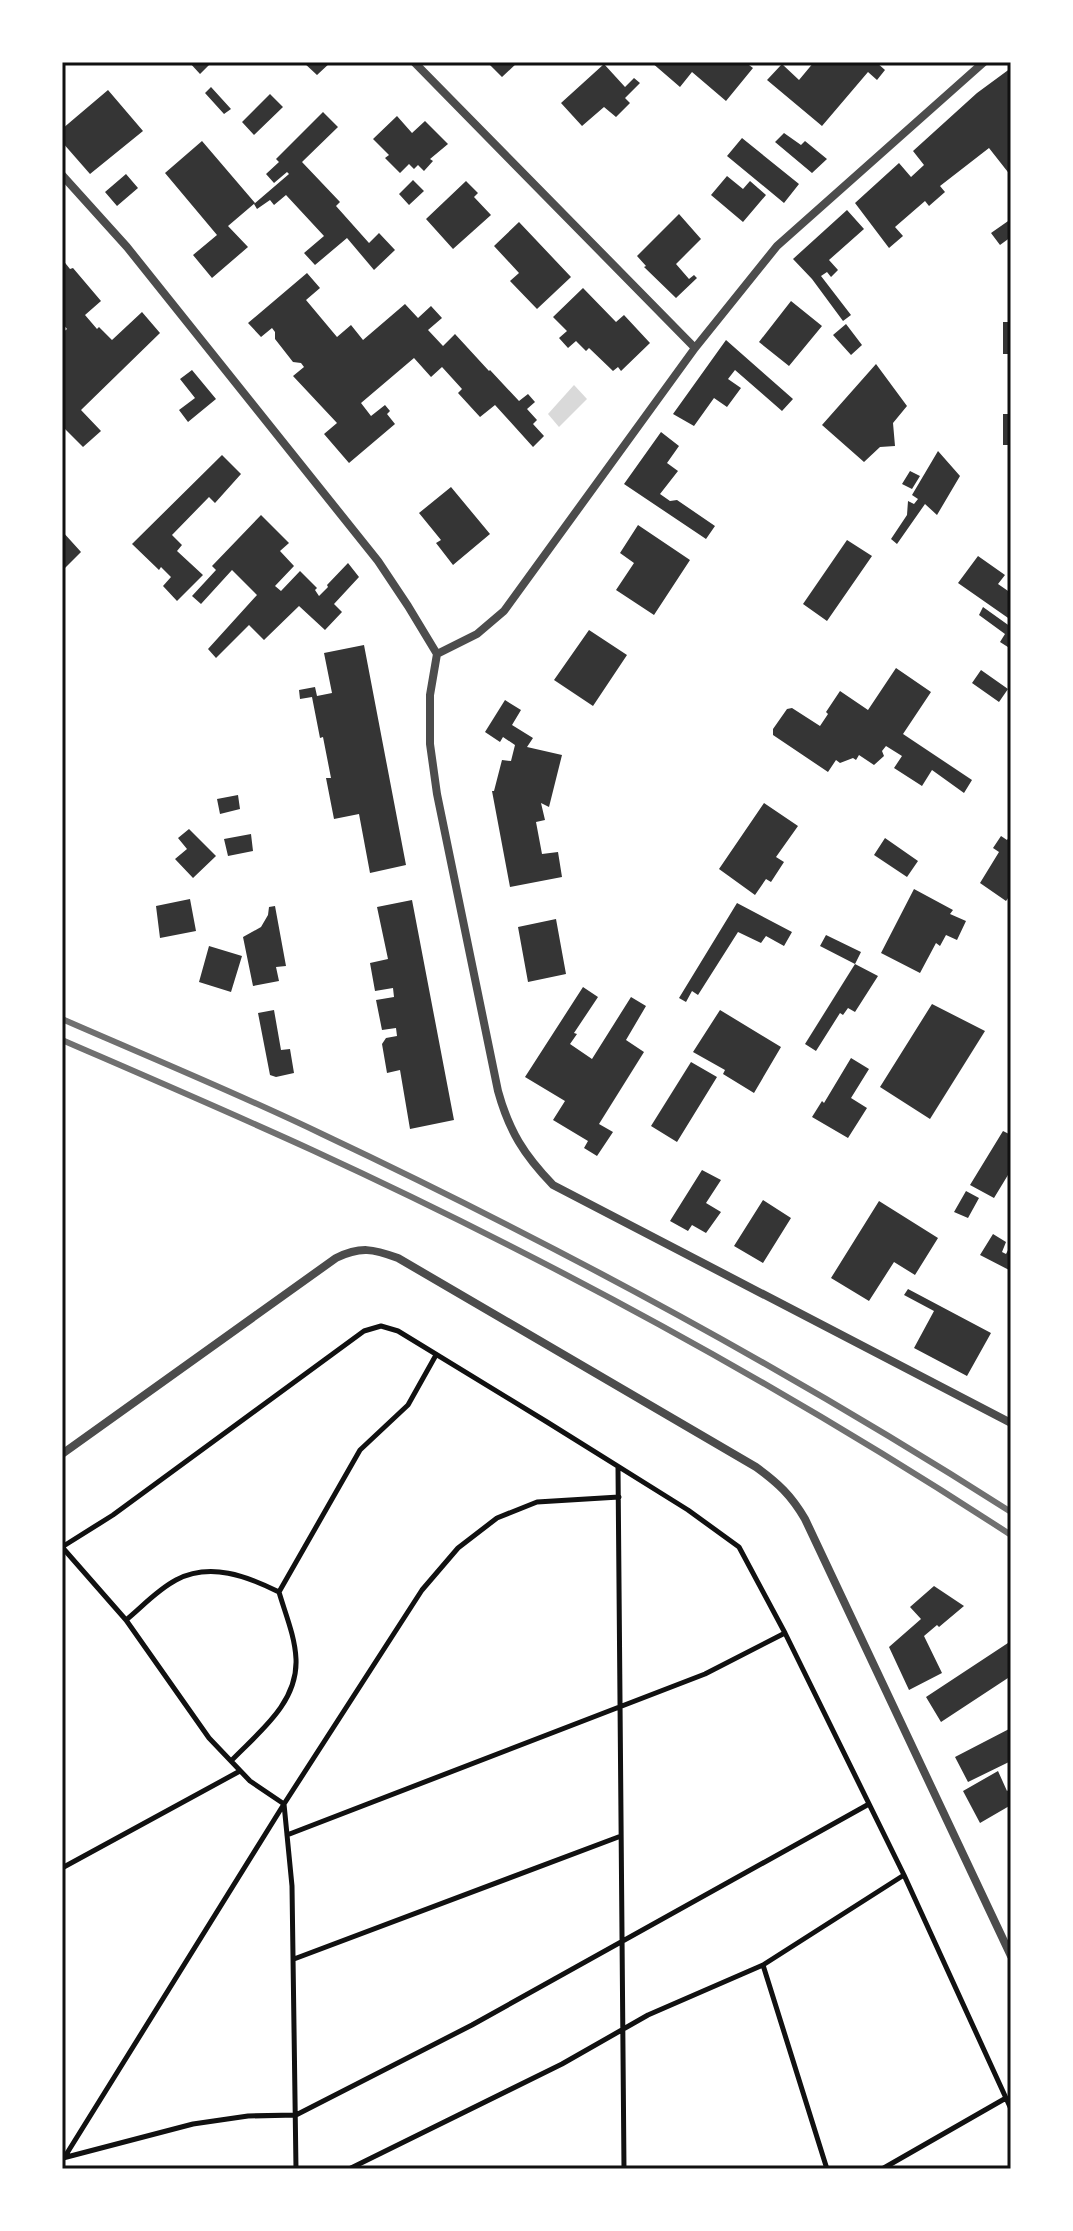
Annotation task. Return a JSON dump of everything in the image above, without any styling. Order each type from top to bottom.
[{"type":"street","points":[[414,62],[695,348]]},
{"type":"street","points":[[437,654],[477,634],[504,611],[695,348],[777,246],[984,62]]},
{"type":"street","points":[[62,175],[127,247],[378,561],[437,654],[430,695],[430,744],[437,794],[498,1091],[511,1129],[533,1165],[553,1185],[1011,1423]]},
{"type":"street","points":[[62,1454],[336,1258],[353,1249],[376,1250],[398,1258],[756,1467],[793,1498],[1011,1956]]},
{"type":"path","points":[[284,1804],[250,1781],[209,1738],[126,1620],[62,1547],[113,1515],[364,1331],[372,1327],[390,1328],[688,1510],[739,1547],[785,1633],[904,1875],[1011,2109]]},
{"type":"path","points":[[231,1761],[282,1708],[293,1685],[296,1659],[279,1592],[360,1450],[408,1405],[436,1355]]},
{"type":"path","points":[[618,1467],[624,2169]]},
{"type":"path","points":[[63,2158],[422,1590],[458,1548],[497,1518],[537,1502],[619,1497]]},
{"type":"path","points":[[126,1620],[177,1580],[201,1572],[227,1573],[252,1579],[279,1592]]},
{"type":"path","points":[[287,1835],[705,1674],[785,1633]]},
{"type":"path","points":[[62,1868],[241,1771]]},
{"type":"path","points":[[284,1804],[292,1886],[296,2169]]},
{"type":"path","points":[[63,2158],[193,2124],[248,2116],[296,2115],[472,2025],[869,1804]]},
{"type":"path","points":[[294,1959],[621,1836]]},
{"type":"path","points":[[349,2169],[562,2064],[648,2015],[763,1965],[904,1875]]},
{"type":"path","points":[[763,1965],[827,2169]]},
{"type":"path","points":[[882,2169],[1006,2098]]},
{"type":"shaded area","points":[[574,385],[587,399],[559,427],[548,414]]},
{"type":"building","points":[[189,62],[212,62],[200,74]]},
{"type":"building","points":[[303,62],[331,62],[317,75]]},
{"type":"building","points":[[487,62],[518,62],[502,77]]},
{"type":"building","points":[[651,62],[745,62],[753,68],[726,101],[692,72],[680,87]]},
{"type":"building","points":[[814,62],[876,62],[885,70],[877,80],[868,72],[822,126],[767,80],[782,64],[799,80]]},
{"type":"building","points":[[604,64],[625,87],[634,78],[640,83],[625,98],[630,103],[616,117],[604,107],[582,126],[561,103]]},
{"type":"building","points":[[1011,68],[1011,176],[989,148],[940,186],[945,192],[929,206],[925,201],[895,227],[903,236],[889,248],[855,203],[899,163],[911,177],[924,165],[913,151],[977,93]]},
{"type":"building","points":[[211,87],[231,109],[224,114],[205,93]]},
{"type":"building","points":[[108,90],[143,131],[90,174],[62,142],[62,129]]},
{"type":"building","points":[[270,94],[283,107],[254,135],[242,122]]},
{"type":"building","points":[[323,112],[338,127],[302,162],[340,202],[336,206],[369,243],[379,233],[395,250],[374,270],[347,238],[315,265],[304,253],[324,236],[286,195],[274,205],[270,200],[257,209],[254,204],[289,174],[287,172],[274,183],[266,174],[279,162],[276,159]]},
{"type":"building","points":[[397,116],[412,133],[425,121],[448,144],[430,159],[433,161],[424,171],[418,165],[414,169],[409,164],[400,173],[385,158],[389,155],[373,139]]},
{"type":"building","points":[[784,133],[801,145],[805,141],[827,159],[812,173],[775,142]]},
{"type":"building","points":[[742,138],[799,184],[784,203],[727,156]]},
{"type":"building","points":[[202,141],[255,203],[228,226],[248,247],[212,278],[193,255],[217,235],[165,173]]},
{"type":"building","points":[[126,174],[138,188],[117,206],[105,192]]},
{"type":"building","points":[[727,176],[743,189],[750,181],[766,195],[743,222],[711,195]]},
{"type":"building","points":[[413,180],[424,191],[409,205],[399,194]]},
{"type":"building","points":[[466,181],[478,193],[474,197],[491,215],[453,249],[426,219]]},
{"type":"building","points":[[847,210],[864,229],[829,260],[838,270],[831,277],[827,272],[821,276],[851,315],[843,321],[793,259]]},
{"type":"building","points":[[679,214],[701,239],[676,264],[689,279],[694,275],[697,278],[676,298],[637,256]]},
{"type":"building","points":[[1011,219],[1011,237],[1000,245],[991,233]]},
{"type":"building","points":[[519,222],[571,277],[537,309],[510,281],[519,273],[494,246]]},
{"type":"building","points":[[62,259],[101,301],[85,315],[97,329],[99,327],[112,340],[142,312],[160,333],[81,410],[101,431],[83,447],[62,426],[62,333],[67,329],[62,323]]},
{"type":"building","points":[[307,273],[320,288],[306,300],[337,337],[351,325],[363,340],[405,304],[418,318],[431,306],[442,318],[428,330],[443,346],[455,334],[519,401],[528,394],[535,402],[527,409],[537,420],[533,424],[544,436],[533,447],[495,405],[480,417],[458,393],[462,389],[442,367],[431,377],[414,358],[361,403],[371,416],[385,405],[390,411],[387,414],[395,424],[349,463],[324,434],[337,423],[293,376],[304,367],[301,363],[293,362],[275,339],[272,328],[261,337],[248,323]]},
{"type":"building","points":[[583,288],[616,322],[624,315],[650,343],[621,371],[618,367],[613,371],[589,348],[586,351],[576,341],[568,348],[559,338],[567,331],[553,317]]},
{"type":"building","points":[[791,301],[822,326],[789,366],[759,342]]},
{"type":"building","points":[[1003,322],[1011,322],[1011,354],[1003,354]]},
{"type":"building","points":[[846,324],[862,345],[851,355],[833,335]]},
{"type":"building","points":[[726,340],[793,399],[782,411],[735,370],[728,379],[741,388],[727,407],[714,398],[694,426],[673,414]]},
{"type":"building","points":[[876,364],[907,406],[893,423],[895,446],[880,447],[864,462],[822,425]]},
{"type":"building","points":[[192,370],[216,399],[188,422],[179,410],[195,398],[180,379]]},
{"type":"building","points":[[1003,414],[1011,414],[1011,445],[1003,445]]},
{"type":"building","points":[[661,432],[679,446],[667,463],[678,471],[660,494],[670,501],[677,500],[715,526],[706,539],[624,484]]},
{"type":"building","points":[[938,451],[960,476],[937,515],[925,504],[897,544],[891,539],[907,515],[908,501],[914,504],[918,499],[912,495]]},
{"type":"building","points":[[222,455],[241,474],[215,503],[209,497],[172,535],[182,545],[177,551],[203,575],[177,601],[163,586],[171,577],[161,567],[159,570],[132,544]]},
{"type":"building","points":[[910,471],[920,476],[912,489],[902,484]]},
{"type":"building","points":[[451,487],[490,534],[453,565],[436,543],[441,540],[419,513]]},
{"type":"building","points":[[261,515],[289,543],[280,551],[294,566],[275,586],[281,591],[300,571],[317,588],[315,590],[319,596],[348,563],[359,577],[334,604],[342,612],[325,630],[299,606],[264,640],[249,625],[216,658],[208,649],[257,595],[232,570],[201,604],[192,596],[216,570],[212,566]]},
{"type":"building","points":[[638,525],[690,560],[654,615],[616,590],[634,563],[620,553]]},
{"type":"building","points":[[62,531],[81,552],[62,571]]},
{"type":"building","points":[[847,540],[872,556],[827,621],[803,604]]},
{"type":"building","points":[[978,556],[1005,575],[998,584],[1011,593],[1011,620],[958,583]]},
{"type":"building","points":[[983,607],[1011,627],[1011,649],[1000,642],[1005,634],[979,615]]},
{"type":"building","points":[[589,630],[627,655],[593,706],[554,680]]},
{"type":"building","points":[[364,645],[406,865],[370,873],[359,814],[334,819],[326,778],[331,778],[323,737],[320,738],[312,697],[300,699],[299,690],[315,687],[317,696],[332,693],[324,653]]},
{"type":"building","points":[[896,668],[931,692],[903,734],[972,780],[964,793],[932,770],[922,786],[894,768],[902,756],[886,746],[882,751],[884,756],[874,765],[859,755],[856,760],[853,758],[840,763],[836,760],[828,772],[773,735],[773,729],[787,709],[792,708],[820,726],[840,691],[868,710]]},
{"type":"building","points":[[981,670],[1008,689],[999,702],[972,683]]},
{"type":"building","points":[[505,700],[521,710],[512,725],[533,738],[527,747],[562,755],[549,807],[541,803],[545,820],[536,822],[542,854],[558,852],[562,877],[510,887],[492,791],[502,760],[511,761],[515,745],[503,737],[500,742],[485,732]]},
{"type":"building","points":[[238,795],[240,809],[220,814],[217,799]]},
{"type":"building","points":[[764,803],[798,826],[776,857],[784,862],[771,882],[766,879],[755,895],[719,869]]},
{"type":"building","points":[[189,829],[216,856],[193,878],[175,859],[187,849],[178,838]]},
{"type":"building","points":[[251,834],[253,851],[228,856],[224,839]]},
{"type":"building","points":[[1011,834],[1011,894],[1006,901],[980,883],[999,852],[993,848],[1001,836],[1007,840]]},
{"type":"building","points":[[885,838],[918,861],[907,877],[874,855]]},
{"type":"building","points":[[914,889],[953,910],[950,914],[966,921],[957,940],[946,935],[940,946],[936,943],[920,973],[881,953]]},
{"type":"building","points":[[190,899],[196,931],[160,938],[156,906]]},
{"type":"building","points":[[412,900],[454,1120],[410,1129],[400,1070],[387,1073],[382,1044],[386,1038],[397,1036],[396,1028],[382,1030],[376,1000],[394,997],[393,988],[375,991],[370,963],[388,959],[377,907]]},
{"type":"building","points":[[737,903],[792,932],[784,946],[766,936],[761,943],[738,932],[698,995],[692,991],[686,1002],[679,998]]},
{"type":"building","points":[[275,906],[286,966],[276,967],[279,981],[253,986],[243,937],[261,927],[269,907]]},
{"type":"building","points":[[556,919],[566,974],[528,982],[518,927]]},
{"type":"building","points":[[826,935],[861,952],[855,964],[820,946]]},
{"type":"building","points":[[209,946],[242,956],[231,992],[199,982]]},
{"type":"building","points":[[855,964],[878,976],[855,1012],[848,1008],[843,1015],[840,1013],[816,1051],[805,1044]]},
{"type":"building","points":[[583,987],[598,997],[570,1044],[592,1059],[631,997],[646,1006],[626,1040],[644,1052],[599,1124],[613,1132],[597,1156],[584,1148],[588,1141],[553,1120],[565,1101],[525,1077]]},
{"type":"building","points":[[932,1004],[985,1031],[930,1119],[880,1087]]},
{"type":"building","points":[[274,1010],[281,1050],[290,1049],[294,1073],[276,1077],[270,1075],[258,1013]]},
{"type":"building","points":[[720,1010],[781,1047],[754,1093],[723,1074],[725,1070],[693,1052]]},
{"type":"building","points":[[851,1058],[869,1069],[851,1098],[867,1108],[848,1138],[812,1117]]},
{"type":"building","points":[[691,1062],[717,1077],[677,1142],[651,1126]]},
{"type":"building","points":[[1003,1131],[1011,1135],[1011,1170],[994,1198],[970,1185]]},
{"type":"building","points":[[702,1170],[721,1180],[706,1203],[721,1212],[706,1233],[692,1225],[688,1231],[670,1221]]},
{"type":"building","points":[[966,1191],[979,1198],[968,1218],[954,1212]]},
{"type":"building","points":[[763,1200],[791,1218],[763,1263],[734,1246]]},
{"type":"building","points":[[879,1201],[938,1238],[915,1275],[894,1262],[869,1301],[831,1278]]},
{"type":"building","points":[[993,1234],[1006,1242],[1002,1252],[1006,1254],[1011,1244],[1011,1271],[980,1255]]},
{"type":"building","points":[[908,1289],[991,1333],[967,1376],[914,1348],[934,1311],[904,1295]]},
{"type":"building","points":[[934,1586],[964,1606],[924,1636],[942,1673],[909,1690],[889,1647],[921,1619],[910,1607]]},
{"type":"building","points":[[1011,1641],[1011,1676],[941,1722],[926,1697]]},
{"type":"building","points":[[1011,1728],[1011,1761],[968,1782],[955,1757]]},
{"type":"building","points":[[998,1771],[1007,1791],[1011,1788],[1011,1805],[980,1823],[963,1791]]},
{"type":"railway","points":[[62,1019],[290,1119],[499,1220],[758,1360],[1011,1512]]},
{"type":"railway","points":[[62,1040],[402,1192],[580,1282],[756,1379],[1011,1535]]}]
